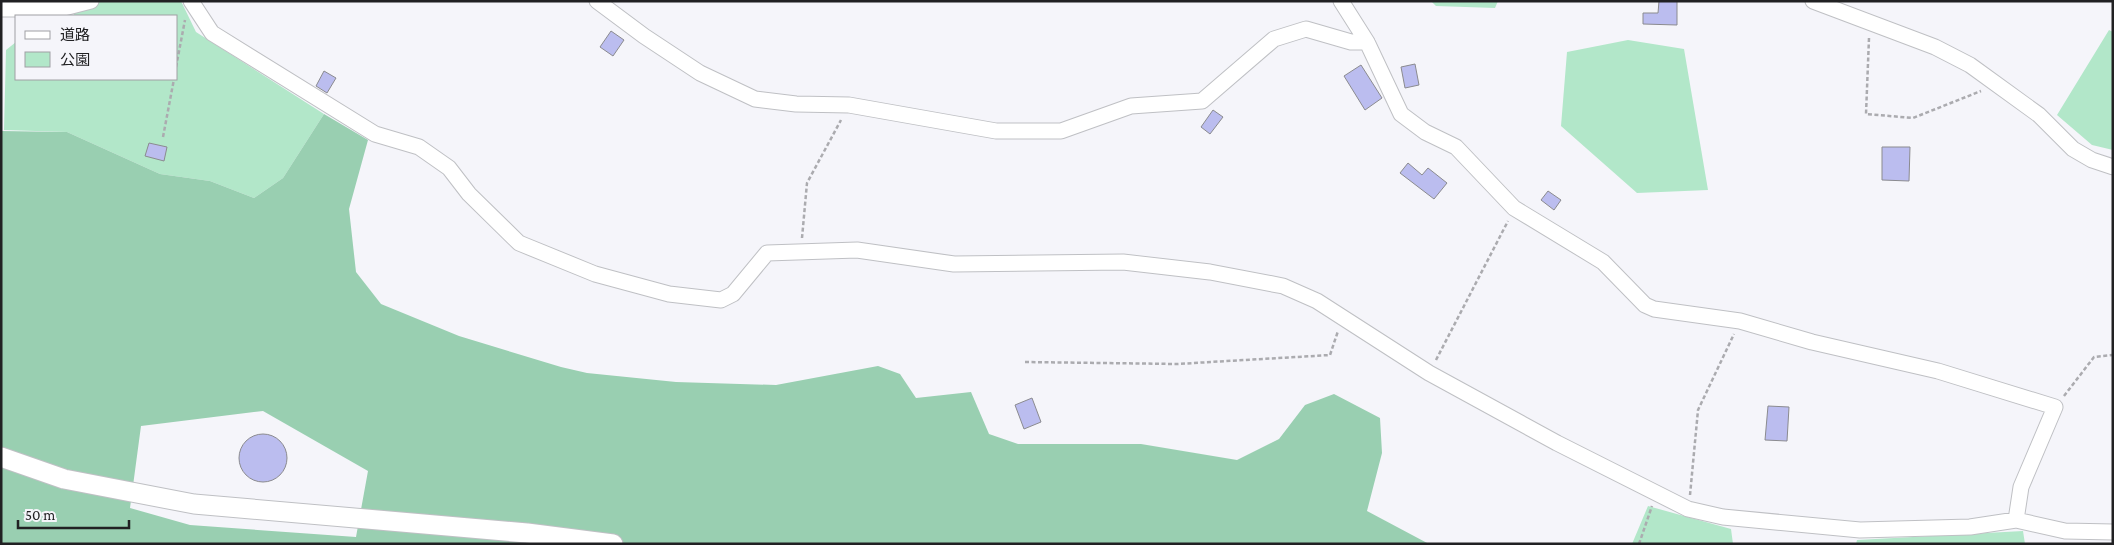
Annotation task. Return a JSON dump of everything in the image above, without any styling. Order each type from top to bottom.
[{"type":"street","points":[[1,9],[60,9],[90,1]]},
{"type":"street","points":[[191,1],[212,33],[375,134],[419,147],[449,168],[470,194],[519,243],[595,274],[669,294],[721,300],[733,294],[767,253],[856,250],[954,264],[1132,263],[1210,272],[1283,286],[1317,301],[1429,372],[1557,442],[1688,509],[1723,517],[1860,530],[1970,527],[2016,520],[2065,531],[2113,532]]},
{"type":"street","points":[[598,1],[644,36],[700,73],[755,99],[796,104],[848,104],[996,131],[1061,131],[1131,106],[1202,100],[1274,39],[1306,29],[1351,42],[1367,42]]},
{"type":"street","points":[[1340,1],[1367,42],[1401,114],[1426,132],[1456,147],[1514,208],[1603,262],[1645,305],[1654,309],[1740,321],[1812,342],[1938,371],[2055,407],[2021,487],[2016,520]]},
{"type":"street","points":[[1813,1],[1935,47],[1970,65],[2039,115],[2073,149],[2092,160],[2113,167]]},
{"type":"street","points":[[1,457],[64,479],[194,504],[527,533],[613,544]]},
{"type":"path","points":[[178,57],[185,20]]},
{"type":"path","points":[[1869,22],[1866,114],[1913,118],[1997,85]]},
{"type":"path","points":[[163,137],[174,80]]},
{"type":"path","points":[[801,252],[807,183],[848,104]]},
{"type":"path","points":[[1429,372],[1514,208]]},
{"type":"path","points":[[1025,362],[1177,364],[1330,355],[1342,317]]},
{"type":"path","points":[[1688,509],[1698,410],[1740,321]]},
{"type":"path","points":[[2055,407],[2094,357],[2113,355]]},
{"type":"path","points":[[1639,544],[1657,493]]},
{"type":"green space","points":[[73,1],[181,1],[196,32],[324,114],[283,178],[254,198],[210,181],[160,174],[67,132],[4,130],[6,50],[15,43],[15,80],[178,80],[178,15],[74,15]]},
{"type":"green space","points":[[1431,1],[1498,1],[1495,8],[1436,6]]},
{"type":"green space","points":[[2109,30],[2113,32],[2113,150],[2092,145],[2057,115]]},
{"type":"green space","points":[[1628,40],[1684,49],[1708,190],[1637,193],[1561,126],[1567,52]]},
{"type":"green space","points":[[324,114],[368,140],[349,209],[356,272],[381,304],[459,336],[587,373],[676,382],[776,385],[878,366],[900,374],[916,398],[971,392],[989,434],[1018,444],[1141,444],[1237,460],[1279,439],[1305,405],[1334,394],[1380,418],[1382,453],[1367,511],[1429,544],[1,544],[1,131],[67,132],[160,174],[210,181],[254,198],[283,178]],"holes":[[[263,411],[368,471],[356,537],[190,525],[130,508],[141,426]]]},
{"type":"green space","points":[[1648,506],[1731,529],[1733,544],[1632,544]]},
{"type":"green space","points":[[2023,531],[2025,544],[1856,544],[1857,540]]},
{"type":"building","points":[[1659,1],[1677,1],[1677,25],[1643,24],[1643,13],[1658,13]]},
{"type":"building","points":[[611,31],[624,40],[613,56],[600,47]]},
{"type":"building","points":[[1415,64],[1419,85],[1405,88],[1401,67]]},
{"type":"building","points":[[1361,65],[1382,98],[1365,110],[1344,76]]},
{"type":"building","points":[[324,71],[336,78],[327,93],[316,86]]},
{"type":"building","points":[[1213,110],[1223,117],[1210,134],[1201,127]]},
{"type":"building","points":[[149,143],[167,147],[164,161],[145,156]]},
{"type":"building","points":[[1882,147],[1910,147],[1909,181],[1882,180]]},
{"type":"building","points":[[1408,163],[1422,175],[1428,168],[1447,183],[1434,199],[1400,173]]},
{"type":"building","points":[[1548,191],[1561,200],[1554,210],[1541,200]]},
{"type":"building","points":[[1032,398],[1041,422],[1024,429],[1015,405]]},
{"type":"building","points":[[1768,406],[1789,407],[1787,441],[1765,440]]},
{"type":"building","points":[[258,434],[268,434],[280,441],[287,453],[287,463],[280,475],[268,482],[258,482],[250,478],[243,471],[239,463],[239,453],[243,445],[250,438]]}]
